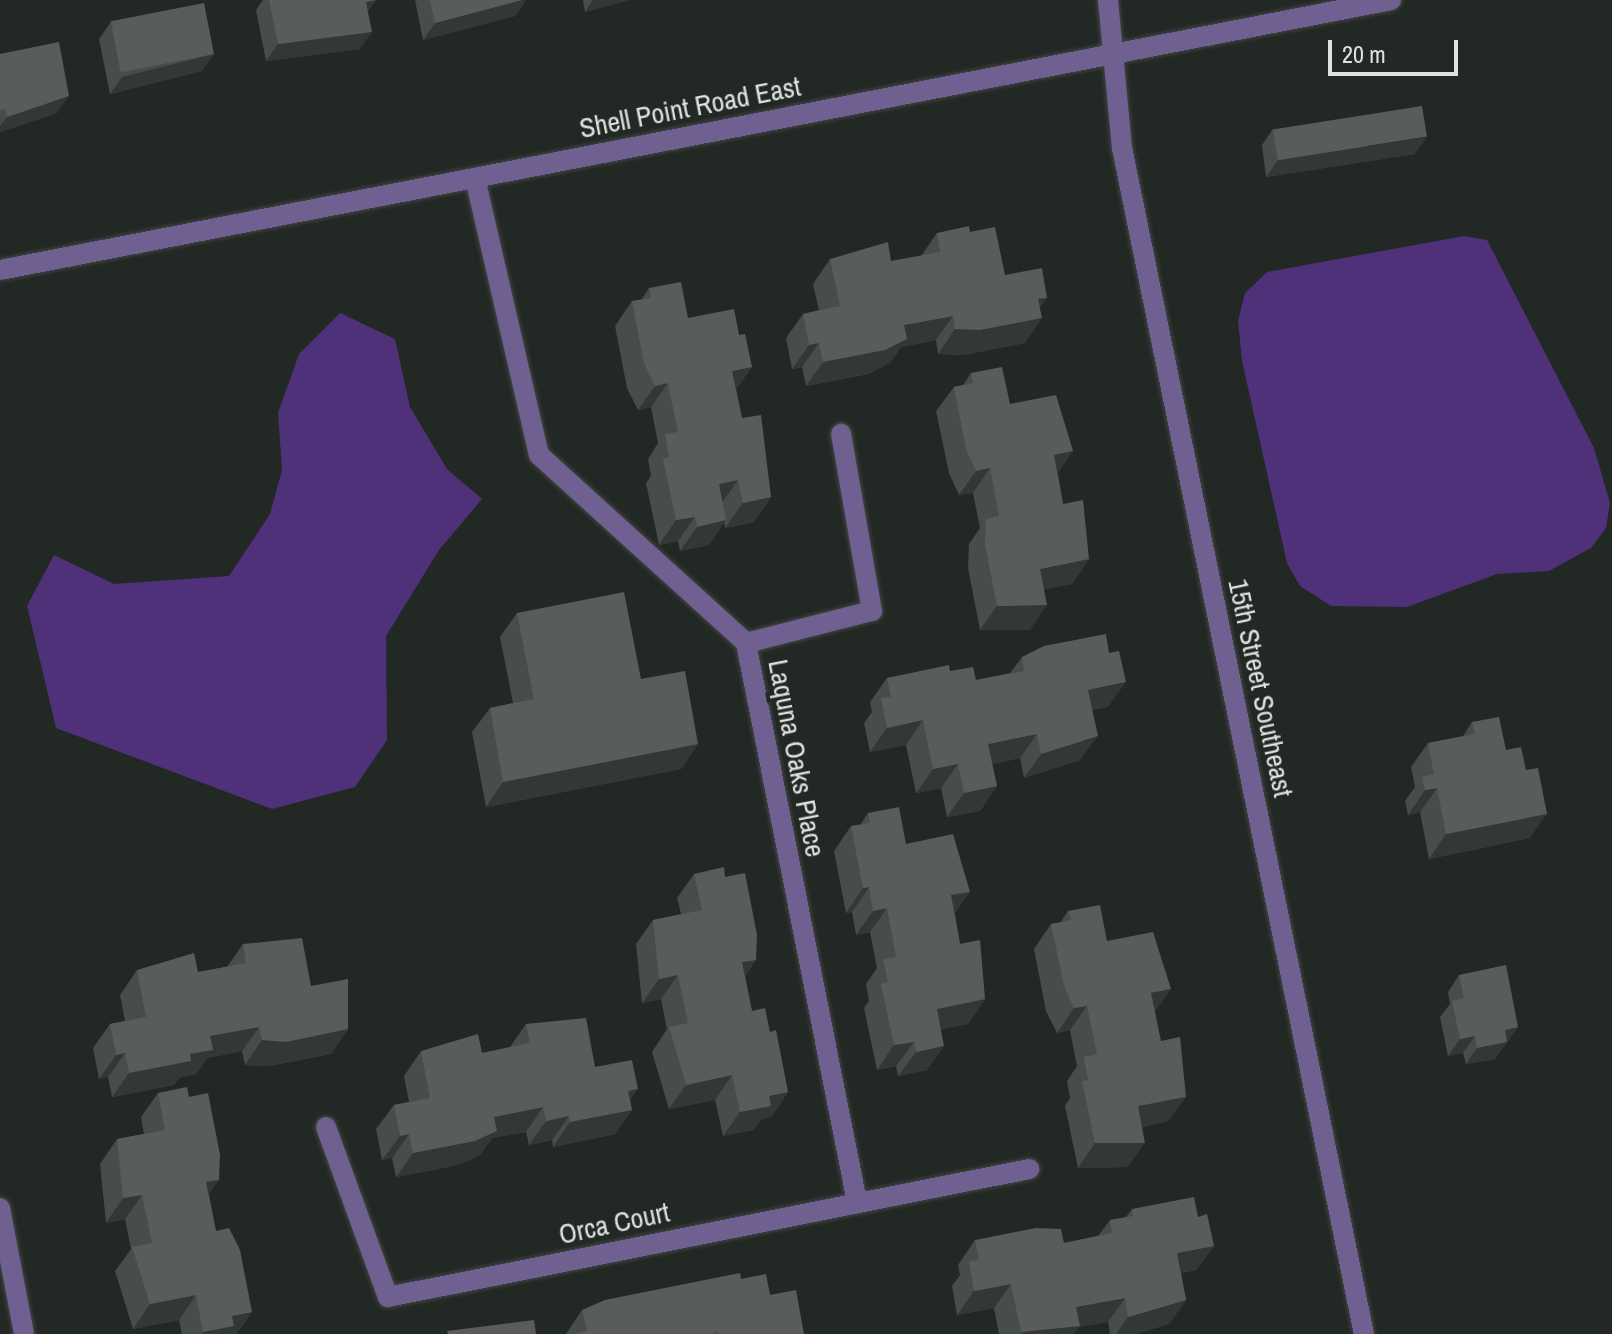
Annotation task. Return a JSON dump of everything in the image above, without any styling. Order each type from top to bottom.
[{"type":"street","name":"15th Street Southeast","points":[[1108,0],[1118,51],[1122,148],[1364,1334]]},
{"type":"street","name":"Shell Point Road East","points":[[0,270],[1391,0]]},
{"type":"street","name":"Laquna Oaks Place","points":[[475,178],[539,455],[746,643],[857,1202]]},
{"type":"street","points":[[746,643],[872,611],[841,434]]},
{"type":"street","name":"Orca Court","points":[[326,1127],[388,1297],[1029,1169]]},
{"type":"street","points":[[0,1208],[24,1334]]},
{"type":"shaded area","points":[[1464,236],[1487,240],[1594,448],[1610,503],[1606,528],[1591,548],[1549,571],[1497,574],[1407,607],[1331,606],[1300,586],[1287,563],[1242,361],[1238,321],[1245,293],[1267,272]]},
{"type":"shaded area","points":[[340,313],[395,339],[410,407],[447,469],[482,499],[439,550],[386,636],[387,740],[355,787],[272,809],[56,728],[27,606],[54,555],[114,584],[229,576],[270,514],[282,470],[278,413],[299,354]]},
{"type":"building","points":[[269,0],[376,0],[366,2],[372,32],[278,44]]},
{"type":"building","points":[[430,0],[522,0],[435,23]]},
{"type":"building","points":[[204,3],[214,54],[121,72],[111,21]]},
{"type":"building","points":[[59,42],[69,96],[7,117],[5,109],[0,110],[0,54]]},
{"type":"building","points":[[1422,106],[1427,137],[1278,160],[1273,130]]},
{"type":"building","points":[[969,226],[970,232],[995,227],[1005,275],[1042,268],[1047,298],[1038,299],[1042,318],[980,330],[955,329],[953,316],[904,325],[907,339],[885,350],[823,362],[819,343],[809,345],[803,314],[840,306],[830,259],[888,242],[891,261],[940,252],[937,233]]},
{"type":"building","points":[[681,282],[688,318],[734,309],[739,335],[745,334],[752,367],[732,371],[742,418],[761,415],[771,497],[743,503],[738,480],[719,484],[726,520],[697,527],[695,517],[676,520],[663,459],[669,457],[665,434],[678,432],[668,383],[655,386],[644,363],[632,301],[651,298],[649,288]]},
{"type":"building","points":[[1002,367],[1010,404],[1056,395],[1073,451],[1054,455],[1063,504],[1083,500],[1089,559],[1040,569],[1047,605],[997,606],[985,544],[986,519],[999,516],[990,468],[976,471],[966,449],[954,387],[973,383],[971,373]]},
{"type":"building","points":[[624,592],[641,679],[685,671],[698,744],[503,782],[490,708],[534,699],[517,613]]},
{"type":"building","points":[[1106,634],[1109,653],[1119,651],[1126,682],[1088,690],[1098,736],[1041,754],[1037,734],[988,744],[997,786],[964,793],[958,764],[933,769],[923,720],[887,728],[881,698],[891,697],[887,678],[949,665],[950,671],[973,667],[976,680],[1024,671],[1022,657],[1044,646]]},
{"type":"building","points":[[1499,717],[1506,750],[1521,747],[1526,770],[1538,768],[1547,814],[1446,834],[1437,788],[1425,790],[1422,777],[1434,774],[1428,743],[1475,734],[1472,722]]},
{"type":"building","points":[[899,807],[906,844],[953,834],[970,892],[951,895],[960,944],[980,940],[985,999],[937,1009],[944,1046],[916,1052],[914,1042],[894,1045],[881,984],[888,982],[883,959],[896,957],[887,908],[873,911],[869,887],[863,888],[851,826],[870,823],[868,813]]},
{"type":"building","points":[[724,867],[725,877],[745,873],[757,935],[756,960],[742,962],[752,1011],[765,1008],[770,1032],[776,1030],[788,1092],[769,1096],[771,1106],[740,1112],[732,1075],[686,1085],[669,1027],[688,1023],[678,975],[659,979],[653,920],[702,910],[694,874]]},
{"type":"building","points":[[1100,905],[1107,941],[1153,932],[1171,989],[1151,993],[1161,1041],[1180,1037],[1186,1097],[1138,1106],[1145,1143],[1095,1143],[1082,1081],[1088,1080],[1084,1057],[1097,1054],[1087,1006],[1074,1008],[1064,986],[1051,924],[1071,920],[1068,911]]},
{"type":"building","points":[[302,938],[311,986],[348,979],[348,1029],[286,1042],[262,1040],[259,1027],[210,1036],[213,1050],[190,1054],[191,1061],[129,1073],[125,1053],[116,1055],[110,1024],[146,1017],[137,970],[194,953],[198,972],[246,963],[243,944]]},
{"type":"building","points":[[1506,965],[1518,1027],[1505,1030],[1507,1042],[1477,1048],[1475,1036],[1460,1039],[1452,1001],[1464,998],[1459,975]]},
{"type":"building","points":[[586,1018],[595,1067],[632,1060],[638,1089],[628,1091],[632,1110],[570,1122],[569,1116],[546,1121],[543,1107],[494,1117],[497,1131],[475,1141],[413,1153],[409,1134],[400,1136],[394,1105],[430,1098],[421,1051],[478,1034],[482,1053],[530,1043],[526,1024]]},
{"type":"building","points":[[187,1087],[189,1097],[208,1093],[220,1155],[219,1180],[206,1182],[216,1231],[229,1228],[240,1250],[252,1312],[232,1316],[234,1326],[203,1332],[196,1295],[150,1304],[132,1247],[152,1243],[142,1195],[123,1198],[117,1139],[165,1130],[158,1093]]},
{"type":"building","points":[[1194,1197],[1198,1217],[1207,1214],[1214,1246],[1177,1253],[1186,1300],[1128,1317],[1125,1298],[1076,1307],[1080,1326],[1021,1332],[1011,1284],[974,1291],[969,1262],[979,1260],[975,1240],[1036,1228],[1061,1229],[1064,1243],[1112,1233],[1110,1220],[1133,1216],[1132,1209]]},
{"type":"building","points":[[740,1273],[741,1279],[766,1274],[770,1295],[796,1290],[804,1334],[574,1334],[587,1331],[582,1310],[605,1300]]},
{"type":"building","points":[[534,1320],[536,1334],[448,1334],[447,1331]]}]
